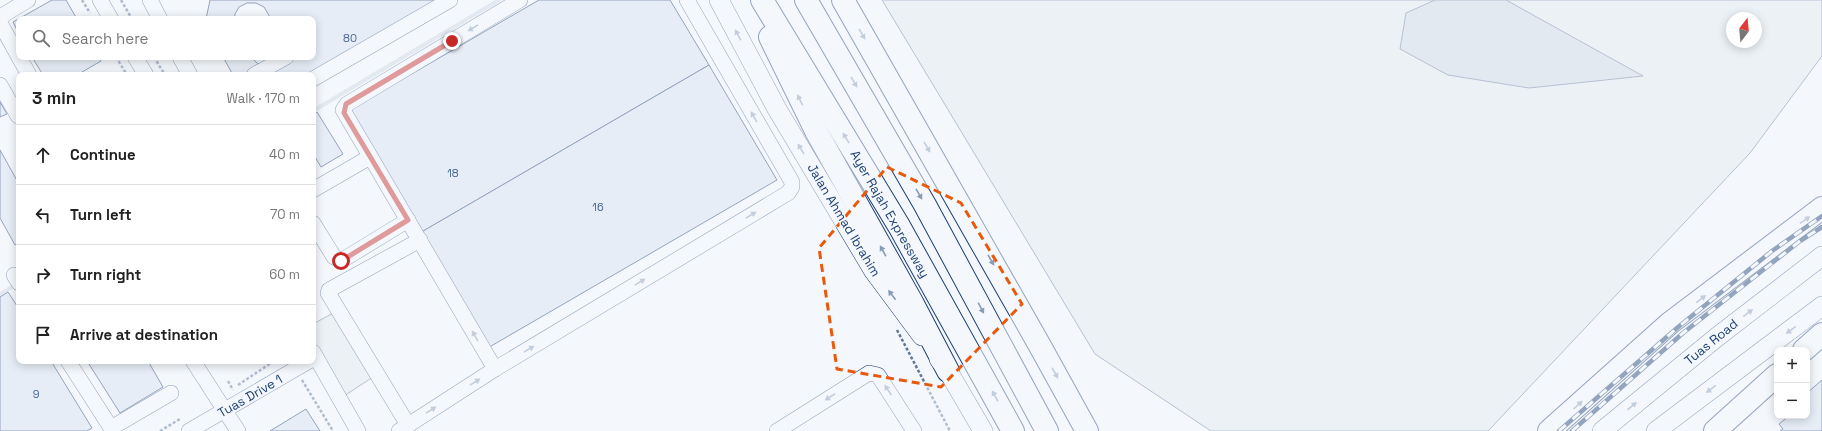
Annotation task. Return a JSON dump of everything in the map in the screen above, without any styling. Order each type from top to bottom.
[{"type":"highway","points":[[752,0],[816,131],[913,304],[948,371]]},
{"type":"highway","name":"Ayer Rajah Expressway","points":[[762,0],[899,226],[1013,431]]},
{"type":"highway","points":[[806,0],[925,204],[1047,431]]},
{"type":"highway","points":[[843,0],[1087,431]]},
{"type":"highway","points":[[1549,431],[1670,323],[1822,208]]},
{"type":"highway","points":[[1807,347],[1822,334]]},
{"type":"highway","points":[[1716,431],[1774,378]]},
{"type":"main road","name":"Jalan Ahmad Ibrahim","points":[[719,0],[777,110],[873,270],[948,371],[983,431]]},
{"type":"main road","name":"Tuas Road","points":[[1602,431],[1717,337],[1822,256]]},
{"type":"main road","points":[[1656,431],[1822,306]]},
{"type":"street","points":[[0,17],[28,0]]},
{"type":"street","points":[[100,0],[109,16]]},
{"type":"street","points":[[150,0],[158,16]]},
{"type":"street","points":[[316,77],[450,0]]},
{"type":"street","points":[[495,369],[344,113],[346,104],[520,0]]},
{"type":"street","points":[[420,240],[329,290],[328,293],[403,428],[495,369],[788,193],[791,190],[792,182],[687,0]]},
{"type":"street","points":[[0,23],[16,52]]},
{"type":"street","points":[[21,60],[27,72]]},
{"type":"street","points":[[137,60],[144,72]]},
{"type":"street","points":[[182,60],[188,72]]},
{"type":"street","points":[[259,72],[281,60]]},
{"type":"street","points":[[0,85],[16,113]]},
{"type":"street","points":[[316,188],[370,156]]},
{"type":"street","points":[[316,228],[334,257],[341,261],[408,220]]},
{"type":"street","points":[[316,362],[358,431]]},
{"type":"street","points":[[70,364],[112,430],[171,393]]},
{"type":"street","points":[[196,364],[238,431]]},
{"type":"street","name":"Tuas Drive 1","points":[[196,429],[302,364]]},
{"type":"street","points":[[777,431],[869,373],[878,375],[914,431]]},
{"type":"path","points":[[82,0],[91,16]]},
{"type":"path","points":[[121,0],[130,16]]},
{"type":"path","points":[[118,60],[125,72]]},
{"type":"path","points":[[156,60],[163,72]]},
{"type":"path","points":[[300,376],[334,431]]},
{"type":"highlighted area","points":[[887,167],[961,203],[1022,304],[941,387],[837,369],[819,248]]},
{"type":"shaded area","points":[[882,0],[1822,0],[1822,56],[1750,153],[1488,431],[1211,431],[1095,354]]},
{"type":"shaded area","points":[[1435,0],[1506,0],[1643,76],[1529,88],[1448,75],[1400,49],[1406,13]]},
{"type":"shaded area","points":[[337,311],[376,375],[341,398],[316,354],[316,322]]},
{"type":"building","points":[[52,0],[66,0],[75,16],[24,16]]},
{"type":"building","points":[[210,0],[451,0],[316,73],[316,72],[231,72],[225,60],[254,60],[264,66],[277,60],[316,60],[316,16],[269,16],[264,7],[256,3],[247,3],[239,7],[235,16],[207,16]]},
{"type":"building","points":[[539,0],[670,0],[709,65],[418,234],[346,112]]},
{"type":"building","points":[[16,20],[16,28],[13,22]]},
{"type":"building","points":[[34,60],[101,61],[82,72],[41,72]]},
{"type":"building","points":[[709,65],[777,180],[486,349],[418,234]]},
{"type":"building","points":[[0,102],[7,114],[0,117]]},
{"type":"building","points":[[317,112],[343,154],[321,167],[316,159]]},
{"type":"building","points":[[0,150],[16,179],[16,244],[0,218]]},
{"type":"building","points":[[8,292],[16,304],[16,364],[53,364],[92,428],[87,431],[0,431],[0,297]]},
{"type":"building","points":[[89,364],[150,364],[163,387],[120,413]]},
{"type":"building","points":[[1822,380],[1822,431],[1780,431],[1783,429],[1779,424],[1785,419],[1810,419],[1810,390]]},
{"type":"building","points":[[306,409],[320,431],[270,431]]},
{"type":"waterway","points":[[316,109],[499,0]]},
{"type":"waterway","points":[[0,294],[16,285]]},
{"type":"railway","points":[[1559,431],[1677,328],[1772,251],[1822,216]]},
{"type":"railway","points":[[1572,431],[1683,333],[1800,241],[1822,227]]},
{"type":"route","points":[[341,261],[408,220],[344,113],[344,107],[346,104],[452,41]]}]
